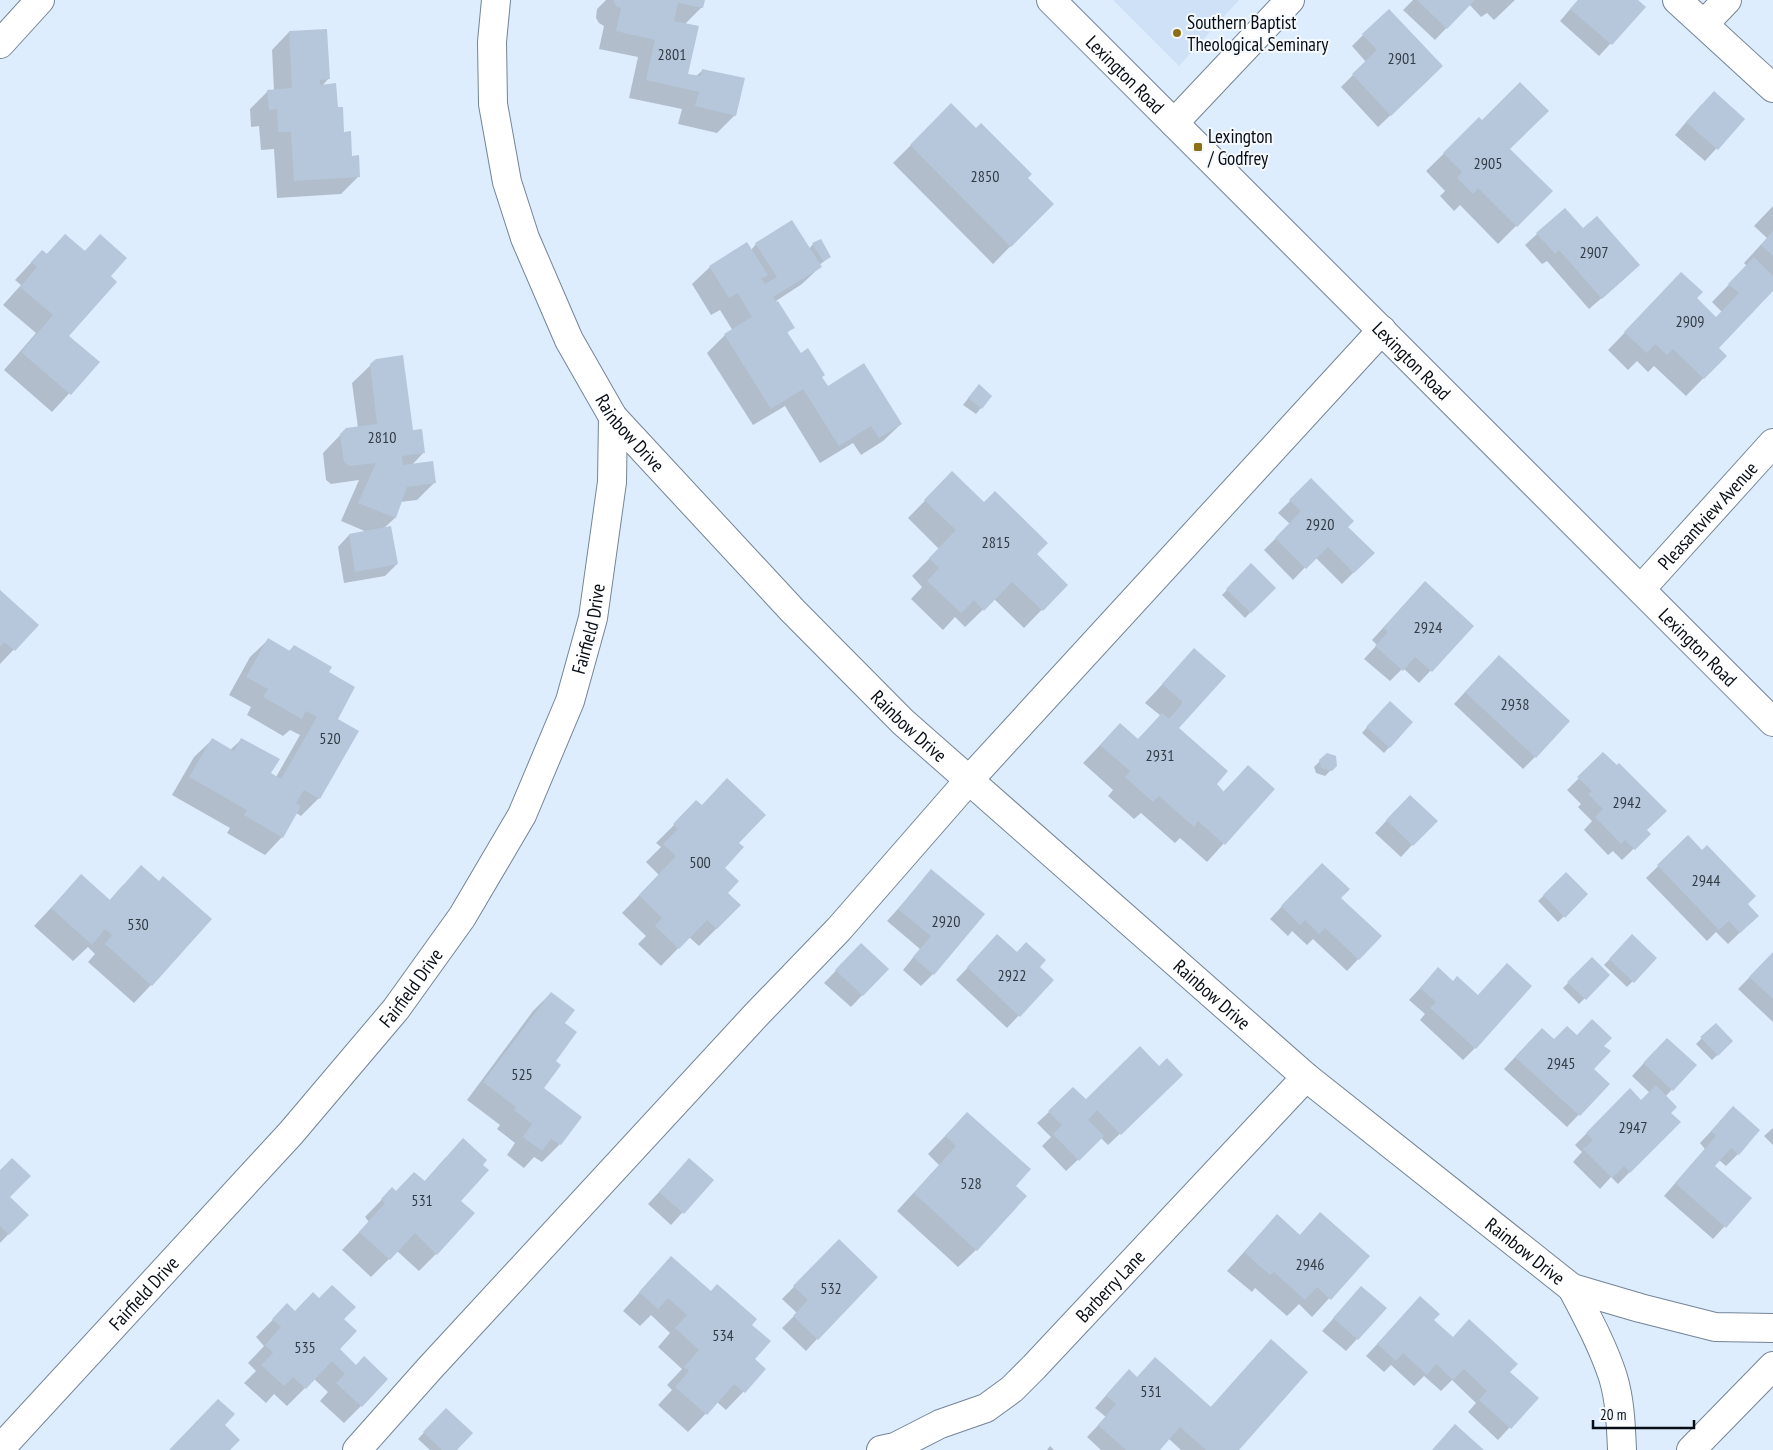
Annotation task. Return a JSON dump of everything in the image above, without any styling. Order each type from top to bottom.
[{"type":"street","points":[[0,44],[40,0]]},
{"type":"street","name":"Rainbow Drive","points":[[496,0],[492,42],[493,104],[507,182],[525,238],[568,340],[613,417],[793,612],[902,722],[1306,1077],[1572,1288],[1715,1327],[1773,1328]]},
{"type":"street","name":"Lexington Road","points":[[1051,0],[1773,722]]},
{"type":"street","points":[[1174,123],[1290,0]]},
{"type":"street","points":[[1678,0],[1773,88]]},
{"type":"street","points":[[1704,24],[1727,0]]},
{"type":"street","points":[[357,1450],[430,1368],[756,1015],[839,929],[969,780],[1382,330]]},
{"type":"street","name":"Fairfield Drive","points":[[0,1449],[291,1133],[396,1009],[462,917],[522,815],[570,701],[593,618],[612,482],[613,417]]},
{"type":"street","name":"Pleasantview Avenue","points":[[1641,589],[1773,443]]},
{"type":"street","name":"Barberry Lane","points":[[890,1449],[940,1424],[986,1408],[1012,1389],[1306,1077]]},
{"type":"street","name":"Rainbow Drive","points":[[1572,1288],[1594,1332],[1613,1377],[1620,1415],[1622,1450]]},
{"type":"street","points":[[1691,1450],[1773,1366]]},
{"type":"shaded area","name":"Southern Baptist Theological Seminary","points":[[1113,0],[1239,0],[1179,66]]},
{"type":"building","points":[[613,0],[705,0],[703,8],[678,3],[674,21],[699,26],[688,74],[701,76],[702,69],[745,78],[736,116],[695,106],[699,92],[646,80],[655,40],[616,31],[621,8],[616,6]]},
{"type":"building","points":[[1417,0],[1475,0],[1447,29]]},
{"type":"building","points":[[1578,0],[1638,0],[1646,7],[1612,45],[1570,9]]},
{"type":"building","points":[[1389,9],[1443,66],[1391,116],[1352,74],[1377,50],[1362,34]]},
{"type":"building","points":[[327,29],[330,79],[320,80],[320,85],[336,83],[338,107],[343,107],[344,132],[351,131],[352,156],[359,155],[360,177],[294,181],[291,132],[278,132],[277,109],[269,110],[267,90],[292,88],[289,31]]},
{"type":"building","points":[[1520,82],[1549,111],[1510,149],[1553,191],[1517,227],[1478,188],[1473,194],[1457,178],[1462,172],[1443,153],[1479,117],[1482,120]]},
{"type":"building","points":[[1714,91],[1745,119],[1718,150],[1686,122]]},
{"type":"building","points":[[951,103],[976,128],[981,123],[1032,174],[1028,178],[1054,204],[1011,247],[910,145]]},
{"type":"building","points":[[1565,208],[1583,228],[1597,216],[1640,265],[1602,299],[1559,250],[1555,254],[1536,233]]},
{"type":"building","points":[[792,220],[822,267],[773,297],[776,302],[778,301],[795,328],[787,332],[801,353],[808,348],[825,375],[822,377],[828,386],[864,363],[902,424],[879,438],[871,426],[839,446],[803,389],[771,409],[724,334],[752,317],[738,293],[729,298],[709,266],[747,242],[768,275],[761,279],[765,284],[777,277],[755,243]]},
{"type":"building","points":[[1773,231],[1773,256],[1761,245]]},
{"type":"building","points":[[65,234],[85,251],[100,234],[127,258],[111,276],[117,282],[69,336],[100,362],[71,395],[21,352],[53,315],[20,287],[37,267],[31,262],[42,250],[47,254]]},
{"type":"building","points":[[821,239],[831,257],[823,261],[812,243]]},
{"type":"building","points":[[1754,257],[1773,276],[1773,291],[1719,348],[1727,356],[1704,379],[1673,349],[1667,355],[1655,344],[1647,353],[1624,332],[1681,272],[1703,292],[1697,298],[1716,317],[1739,293],[1728,284]]},
{"type":"building","points":[[403,355],[413,430],[422,429],[425,453],[402,456],[403,465],[433,461],[436,483],[407,487],[396,518],[358,503],[376,463],[349,466],[344,462],[340,434],[346,428],[377,424],[370,364],[376,359]]},
{"type":"building","points":[[979,384],[992,396],[982,409],[968,398]]},
{"type":"building","points":[[952,471],[984,502],[995,491],[1048,543],[1037,554],[1068,585],[1043,611],[1012,582],[984,611],[974,600],[961,613],[927,581],[939,568],[929,558],[956,530],[924,500]]},
{"type":"building","points":[[1311,478],[1354,521],[1348,527],[1375,553],[1354,573],[1328,547],[1306,569],[1275,538],[1301,511],[1289,500]]},
{"type":"building","points":[[391,526],[398,564],[355,572],[349,534]]},
{"type":"building","points":[[1251,563],[1276,588],[1251,613],[1226,589]]},
{"type":"building","points":[[1425,581],[1474,626],[1432,672],[1415,657],[1403,671],[1375,646],[1388,632],[1383,628]]},
{"type":"building","points":[[0,590],[39,625],[15,651],[4,642],[0,647]]},
{"type":"building","points":[[268,638],[290,651],[294,645],[332,667],[329,672],[355,687],[338,719],[359,731],[320,799],[304,790],[296,803],[301,806],[283,838],[244,815],[247,810],[189,777],[212,738],[234,751],[241,738],[280,759],[271,773],[281,779],[317,717],[306,711],[302,719],[263,697],[268,689],[246,677]]},
{"type":"building","points":[[1194,648],[1226,676],[1179,728],[1228,771],[1217,784],[1224,792],[1248,765],[1275,789],[1225,845],[1198,821],[1194,827],[1159,796],[1153,802],[1125,777],[1130,771],[1100,745],[1120,723],[1138,739],[1162,713],[1169,719],[1183,702],[1162,684]]},
{"type":"building","points":[[1499,655],[1570,721],[1536,758],[1465,692]]},
{"type":"building","points":[[1390,701],[1413,722],[1390,748],[1366,727]]},
{"type":"building","points":[[1603,752],[1617,765],[1619,763],[1667,811],[1647,830],[1651,834],[1635,850],[1625,840],[1621,844],[1595,817],[1603,809],[1588,794],[1592,791],[1577,777]]},
{"type":"building","points":[[1327,753],[1336,756],[1337,766],[1332,771],[1321,768],[1319,760]]},
{"type":"building","points":[[727,778],[766,815],[739,843],[744,847],[725,868],[739,881],[728,893],[741,905],[717,929],[707,920],[679,949],[655,926],[662,918],[639,895],[676,856],[663,844],[678,829],[673,824],[696,800],[702,805]]},
{"type":"building","points":[[1410,795],[1438,821],[1413,846],[1386,820]]},
{"type":"building","points":[[1688,835],[1702,850],[1707,845],[1756,896],[1748,904],[1759,916],[1740,933],[1729,921],[1719,930],[1657,865]]},
{"type":"building","points":[[1322,863],[1350,889],[1341,898],[1382,936],[1359,960],[1325,928],[1319,934],[1305,920],[1300,925],[1281,906]]},
{"type":"building","points":[[141,865],[159,881],[163,876],[212,919],[152,986],[105,944],[112,935],[105,929],[92,945],[51,908],[81,874],[110,900]]},
{"type":"building","points":[[931,869],[985,914],[934,975],[913,957],[931,936],[898,909]]},
{"type":"building","points":[[1566,872],[1588,894],[1565,918],[1543,895]]},
{"type":"building","points":[[997,934],[1017,952],[1026,942],[1046,960],[1040,967],[1054,980],[1020,1017],[967,967]]},
{"type":"building","points":[[1632,934],[1657,958],[1634,983],[1609,959]]},
{"type":"building","points":[[861,943],[889,969],[863,996],[835,970]]},
{"type":"building","points":[[1773,952],[1773,999],[1749,977]]},
{"type":"building","points":[[1592,957],[1610,975],[1586,1000],[1567,982]]},
{"type":"building","points":[[1507,963],[1532,986],[1476,1049],[1430,1008],[1436,1002],[1420,988],[1438,967],[1453,981],[1457,976],[1478,995]]},
{"type":"building","points":[[551,992],[575,1010],[565,1023],[577,1032],[556,1061],[561,1065],[544,1088],[582,1117],[561,1145],[551,1139],[542,1151],[523,1137],[532,1124],[514,1110],[516,1107],[483,1082]]},
{"type":"building","points":[[1592,1019],[1612,1038],[1604,1046],[1611,1051],[1594,1069],[1610,1084],[1580,1116],[1515,1057],[1542,1028],[1554,1039],[1567,1026],[1577,1035]]},
{"type":"building","points":[[1716,1023],[1733,1041],[1718,1056],[1700,1037]]},
{"type":"building","points":[[1667,1038],[1697,1065],[1673,1091],[1643,1063]]},
{"type":"building","points":[[1140,1046],[1159,1066],[1167,1058],[1183,1075],[1121,1135],[1097,1110],[1088,1120],[1104,1136],[1079,1161],[1053,1134],[1062,1125],[1048,1111],[1073,1087],[1086,1099]]},
{"type":"building","points":[[1656,1085],[1677,1107],[1671,1113],[1681,1122],[1630,1173],[1624,1166],[1612,1178],[1583,1149],[1593,1140],[1586,1133],[1630,1088],[1641,1100]]},
{"type":"building","points":[[1733,1106],[1760,1130],[1739,1155],[1731,1148],[1715,1166],[1752,1198],[1726,1228],[1675,1183],[1716,1136],[1711,1131]]},
{"type":"building","points":[[967,1112],[1031,1169],[1016,1186],[1027,1196],[977,1251],[914,1193],[956,1146],[945,1136]]},
{"type":"building","points":[[463,1138],[487,1160],[483,1165],[489,1170],[461,1201],[475,1213],[437,1255],[415,1233],[390,1260],[359,1232],[385,1203],[381,1199],[392,1187],[396,1191],[414,1172],[425,1181]]},
{"type":"building","points":[[12,1158],[31,1176],[10,1197],[29,1215],[9,1235],[0,1226],[0,1170]]},
{"type":"building","points":[[689,1158],[714,1180],[684,1214],[659,1192]]},
{"type":"building","points":[[1320,1212],[1370,1256],[1331,1300],[1317,1287],[1305,1300],[1274,1272],[1270,1275],[1244,1252],[1277,1214],[1300,1235]]},
{"type":"building","points":[[839,1239],[878,1277],[818,1340],[793,1316],[808,1300],[793,1286]]},
{"type":"building","points":[[671,1256],[711,1291],[717,1284],[757,1319],[752,1325],[771,1341],[755,1359],[766,1369],[745,1393],[734,1384],[707,1415],[675,1387],[689,1371],[684,1367],[699,1350],[675,1328],[687,1315],[668,1298],[658,1309],[639,1292]]},
{"type":"building","points":[[332,1285],[356,1307],[344,1319],[357,1331],[340,1349],[356,1365],[364,1356],[388,1379],[362,1407],[336,1383],[345,1374],[332,1361],[306,1389],[293,1377],[284,1386],[261,1365],[273,1353],[265,1345],[281,1327],[272,1319],[287,1303],[295,1311],[313,1292],[319,1298]]},
{"type":"building","points":[[1361,1286],[1387,1308],[1358,1340],[1333,1318]]},
{"type":"building","points":[[1420,1296],[1440,1314],[1434,1320],[1453,1337],[1469,1319],[1518,1364],[1510,1372],[1539,1398],[1511,1429],[1479,1400],[1487,1391],[1464,1369],[1453,1380],[1436,1364],[1427,1375],[1403,1353],[1396,1361],[1377,1344]]},
{"type":"building","points":[[1271,1339],[1308,1372],[1239,1450],[1206,1450],[1180,1427],[1160,1450],[1126,1450],[1098,1425],[1116,1404],[1106,1395],[1129,1369],[1137,1377],[1155,1357],[1211,1407]]},
{"type":"building","points":[[218,1399],[235,1414],[225,1425],[240,1440],[230,1450],[169,1450]]},
{"type":"building","points":[[446,1408],[473,1433],[457,1450],[442,1450],[423,1432]]},
{"type":"building","points":[[1455,1424],[1484,1450],[1432,1450]]},
{"type":"place","name":"Southern Baptist Theological Seminary","points":[[1177,33]]},
{"type":"place","name":"Lexington / Godfrey","points":[[1198,147]]}]
